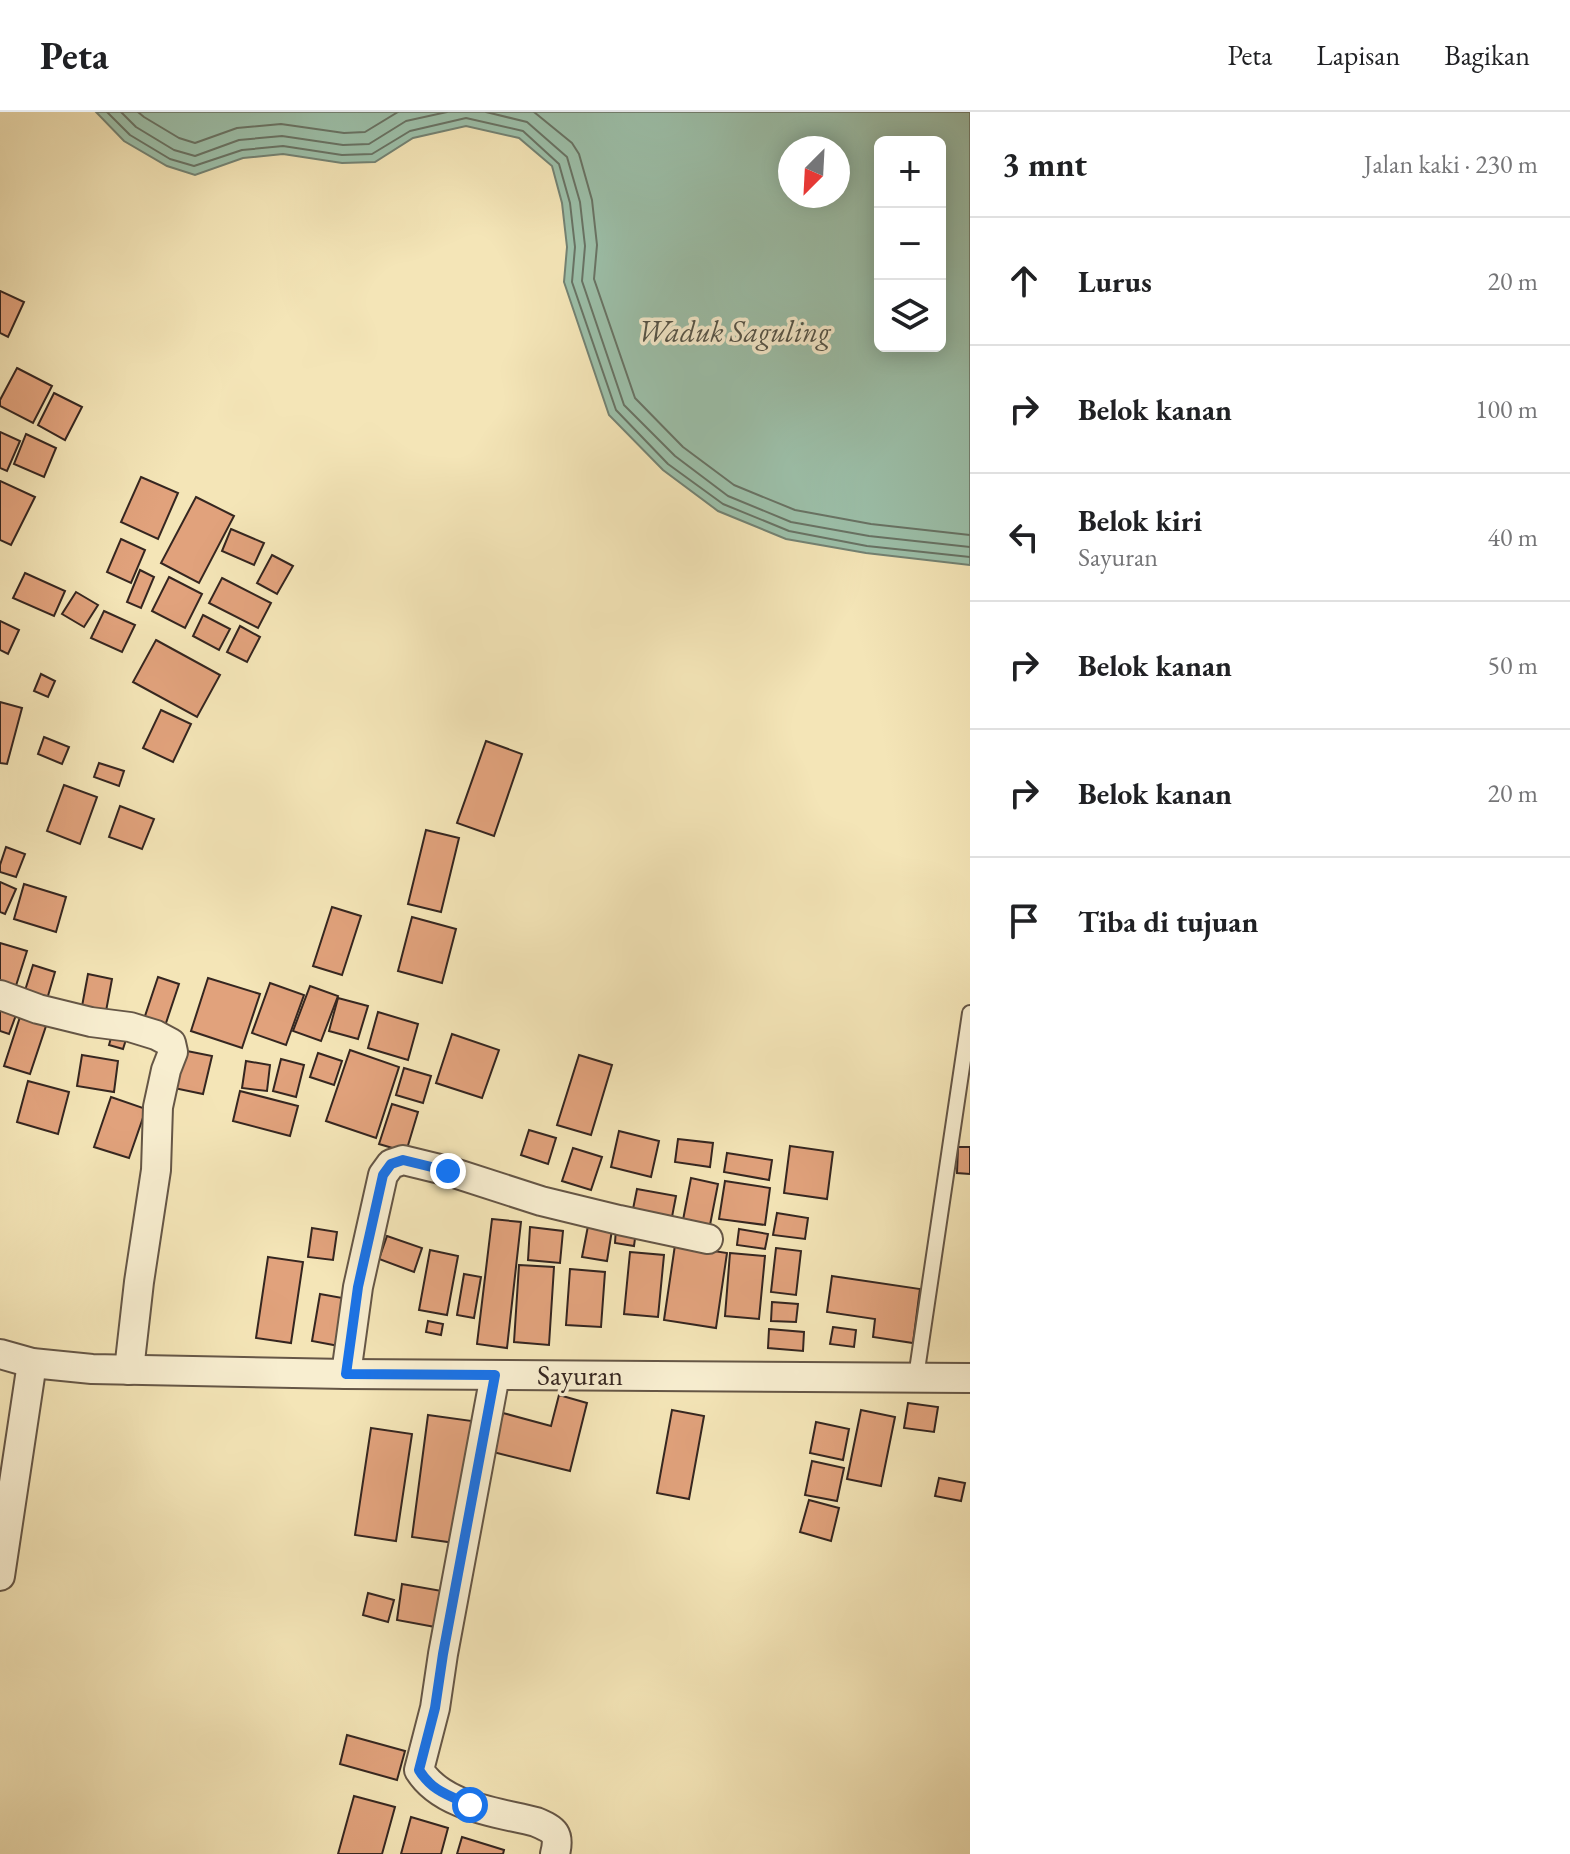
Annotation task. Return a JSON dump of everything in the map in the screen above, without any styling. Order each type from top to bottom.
[{"type":"street","points":[[0,995],[77,1019],[130,1027],[171,1043],[173,1052],[158,1107],[156,1170],[129,1370]]},
{"type":"street","points":[[346,1374],[358,1287],[383,1175],[391,1164],[403,1160],[541,1201],[708,1239]]},
{"type":"street","name":"Sayuran","points":[[0,1354],[32,1363],[129,1370],[970,1378]]},
{"type":"street","points":[[0,1576],[32,1363]]},
{"type":"street","points":[[495,1375],[435,1708],[419,1770],[436,1790],[470,1805],[546,1826],[555,1833],[558,1841],[555,1854]]},
{"type":"lane","points":[[916,1377],[970,1013]]},
{"type":"water","name":"Waduk Saguling","points":[[96,112],[970,112],[970,565],[866,553],[786,539],[718,511],[663,470],[609,415],[564,282],[567,247],[562,203],[552,166],[519,138],[466,126],[413,138],[375,162],[342,163],[283,154],[243,158],[195,175],[167,166],[124,141]]},
{"type":"building","points":[[0,291],[24,302],[8,337],[0,333]]},
{"type":"building","points":[[17,368],[52,386],[33,423],[0,406],[0,400]]},
{"type":"building","points":[[54,393],[82,407],[65,440],[38,425]]},
{"type":"building","points":[[0,432],[20,441],[7,471],[0,468]]},
{"type":"building","points":[[26,434],[56,448],[44,477],[14,464]]},
{"type":"building","points":[[141,477],[178,493],[158,539],[121,522]]},
{"type":"building","points":[[0,481],[35,497],[11,545],[0,540]]},
{"type":"building","points":[[196,497],[234,516],[199,583],[161,563]]},
{"type":"building","points":[[231,529],[264,543],[254,565],[222,551]]},
{"type":"building","points":[[121,539],[145,550],[131,583],[107,572]]},
{"type":"building","points":[[272,555],[293,566],[277,594],[257,583]]},
{"type":"building","points":[[140,570],[154,577],[141,608],[127,602]]},
{"type":"building","points":[[25,573],[65,591],[54,616],[13,598]]},
{"type":"building","points":[[169,577],[202,594],[185,628],[152,611]]},
{"type":"building","points":[[222,578],[271,603],[258,628],[209,603]]},
{"type":"building","points":[[76,592],[98,605],[84,627],[62,614]]},
{"type":"building","points":[[104,611],[135,625],[122,652],[91,638]]},
{"type":"building","points":[[203,615],[230,629],[219,650],[193,636]]},
{"type":"building","points":[[0,621],[19,630],[8,654],[0,650]]},
{"type":"building","points":[[240,626],[260,637],[247,662],[227,652]]},
{"type":"building","points":[[156,640],[220,675],[197,717],[133,682]]},
{"type":"building","points":[[41,674],[55,681],[48,697],[34,691]]},
{"type":"building","points":[[0,702],[22,708],[7,764],[0,763]]},
{"type":"building","points":[[161,710],[191,724],[173,762],[143,748]]},
{"type":"building","points":[[44,737],[69,747],[62,764],[38,754]]},
{"type":"building","points":[[486,741],[522,754],[494,836],[457,823]]},
{"type":"building","points":[[99,763],[124,771],[119,786],[94,777]]},
{"type":"building","points":[[64,785],[97,797],[80,844],[47,831]]},
{"type":"building","points":[[120,806],[154,819],[142,849],[109,837]]},
{"type":"building","points":[[426,830],[459,838],[441,912],[408,904]]},
{"type":"building","points":[[6,847],[25,854],[16,877],[0,872]]},
{"type":"building","points":[[0,882],[16,889],[5,914],[0,912]]},
{"type":"building","points":[[24,884],[66,897],[56,932],[14,919]]},
{"type":"building","points":[[332,907],[361,916],[342,975],[313,966]]},
{"type":"building","points":[[412,917],[456,929],[442,983],[398,971]]},
{"type":"building","points":[[0,943],[27,951],[13,995],[0,991]]},
{"type":"building","points":[[33,965],[55,972],[45,1006],[22,1000]]},
{"type":"building","points":[[88,974],[112,979],[104,1022],[80,1017]]},
{"type":"building","points":[[158,977],[179,984],[164,1029],[143,1022]]},
{"type":"building","points":[[208,978],[260,994],[242,1048],[191,1031]]},
{"type":"building","points":[[270,983],[304,995],[286,1045],[252,1033]]},
{"type":"building","points":[[310,986],[338,996],[321,1041],[293,1031]]},
{"type":"building","points":[[338,998],[368,1006],[358,1039],[329,1031]]},
{"type":"building","points":[[0,1000],[19,1007],[9,1034],[0,1031]]},
{"type":"building","points":[[378,1012],[418,1024],[408,1060],[368,1048]]},
{"type":"building","points":[[20,1017],[46,1026],[30,1074],[4,1066]]},
{"type":"building","points":[[114,1027],[129,1030],[123,1049],[109,1045]]},
{"type":"building","points":[[452,1034],[499,1050],[482,1098],[436,1083]]},
{"type":"building","points":[[182,1050],[212,1056],[203,1094],[174,1088]]},
{"type":"building","points":[[350,1050],[399,1067],[376,1138],[326,1121]]},
{"type":"building","points":[[318,1053],[342,1061],[334,1085],[310,1077]]},
{"type":"building","points":[[82,1055],[118,1061],[114,1092],[77,1086]]},
{"type":"building","points":[[579,1055],[612,1065],[591,1135],[557,1125]]},
{"type":"building","points":[[281,1059],[304,1065],[296,1097],[273,1091]]},
{"type":"building","points":[[246,1061],[270,1065],[267,1091],[242,1088]]},
{"type":"building","points":[[404,1068],[431,1076],[423,1103],[396,1095]]},
{"type":"building","points":[[28,1081],[69,1092],[58,1134],[17,1122]]},
{"type":"building","points":[[240,1091],[298,1106],[290,1136],[233,1121]]},
{"type":"building","points":[[111,1097],[146,1109],[129,1158],[94,1147]]},
{"type":"building","points":[[392,1104],[418,1112],[406,1152],[379,1144]]},
{"type":"building","points":[[529,1130],[556,1138],[548,1164],[521,1155]]},
{"type":"building","points":[[619,1131],[659,1141],[651,1177],[611,1167]]},
{"type":"building","points":[[678,1139],[713,1143],[710,1167],[675,1162]]},
{"type":"building","points":[[790,1146],[833,1152],[827,1199],[784,1193]]},
{"type":"building","points":[[958,1147],[970,1147],[970,1174],[957,1173]]},
{"type":"building","points":[[573,1148],[602,1157],[591,1190],[562,1181]]},
{"type":"building","points":[[727,1153],[772,1160],[769,1180],[724,1172]]},
{"type":"building","points":[[691,1178],[718,1184],[710,1225],[683,1220]]},
{"type":"building","points":[[725,1181],[770,1188],[765,1225],[719,1219]]},
{"type":"building","points":[[637,1189],[676,1196],[671,1222],[632,1214]]},
{"type":"building","points":[[777,1213],[808,1218],[805,1239],[773,1235]]},
{"type":"building","points":[[492,1219],[521,1222],[507,1348],[477,1344]]},
{"type":"building","points":[[588,1226],[612,1230],[607,1261],[582,1257]]},
{"type":"building","points":[[530,1227],[563,1231],[560,1263],[528,1260]]},
{"type":"building","points":[[312,1228],[337,1232],[333,1260],[308,1257]]},
{"type":"building","points":[[616,1228],[636,1231],[634,1246],[615,1243]]},
{"type":"building","points":[[739,1229],[768,1234],[765,1249],[737,1245]]},
{"type":"building","points":[[387,1236],[422,1248],[414,1272],[379,1259]]},
{"type":"building","points":[[675,1245],[727,1253],[716,1328],[664,1320]]},
{"type":"building","points":[[776,1248],[801,1251],[796,1295],[771,1292]]},
{"type":"building","points":[[430,1250],[458,1256],[447,1315],[419,1310]]},
{"type":"building","points":[[630,1252],[664,1255],[658,1317],[624,1314]]},
{"type":"building","points":[[730,1253],[765,1256],[759,1319],[725,1316]]},
{"type":"building","points":[[268,1257],[303,1262],[291,1343],[256,1338]]},
{"type":"building","points":[[519,1265],[554,1267],[549,1345],[514,1342]]},
{"type":"building","points":[[570,1269],[605,1272],[601,1327],[566,1325]]},
{"type":"building","points":[[464,1274],[481,1277],[474,1318],[457,1315]]},
{"type":"building","points":[[832,1276],[920,1289],[913,1343],[873,1337],[875,1319],[827,1312]]},
{"type":"building","points":[[320,1294],[348,1299],[339,1346],[312,1341]]},
{"type":"building","points":[[772,1302],[798,1304],[796,1322],[771,1321]]},
{"type":"building","points":[[428,1321],[443,1324],[441,1335],[426,1332]]},
{"type":"building","points":[[833,1327],[856,1330],[854,1347],[830,1344]]},
{"type":"building","points":[[769,1329],[804,1332],[803,1351],[768,1348]]},
{"type":"building","points":[[559,1395],[587,1403],[570,1471],[493,1452],[503,1413],[551,1426]]},
{"type":"building","points":[[908,1403],[938,1407],[934,1432],[904,1428]]},
{"type":"building","points":[[672,1410],[704,1416],[689,1499],[657,1493]]},
{"type":"building","points":[[861,1410],[895,1417],[881,1486],[847,1479]]},
{"type":"building","points":[[428,1415],[472,1421],[455,1543],[412,1537]]},
{"type":"building","points":[[816,1422],[849,1429],[843,1460],[810,1453]]},
{"type":"building","points":[[371,1428],[412,1434],[396,1541],[355,1535]]},
{"type":"building","points":[[812,1461],[844,1468],[837,1501],[805,1495]]},
{"type":"building","points":[[939,1478],[965,1483],[961,1501],[935,1496]]},
{"type":"building","points":[[809,1500],[839,1508],[831,1541],[800,1532]]},
{"type":"building","points":[[402,1584],[453,1593],[446,1629],[397,1620]]},
{"type":"building","points":[[368,1593],[394,1600],[388,1622],[363,1615]]},
{"type":"building","points":[[347,1735],[405,1751],[397,1780],[340,1764]]},
{"type":"building","points":[[354,1796],[395,1807],[382,1854],[338,1854]]},
{"type":"building","points":[[411,1817],[448,1828],[441,1854],[401,1854]]},
{"type":"building","points":[[462,1837],[504,1850],[503,1854],[457,1854]]},
{"type":"route","points":[[448,1171],[403,1160],[391,1164],[383,1175],[358,1287],[346,1374],[495,1375],[435,1708],[419,1770],[436,1790],[470,1805]]}]
